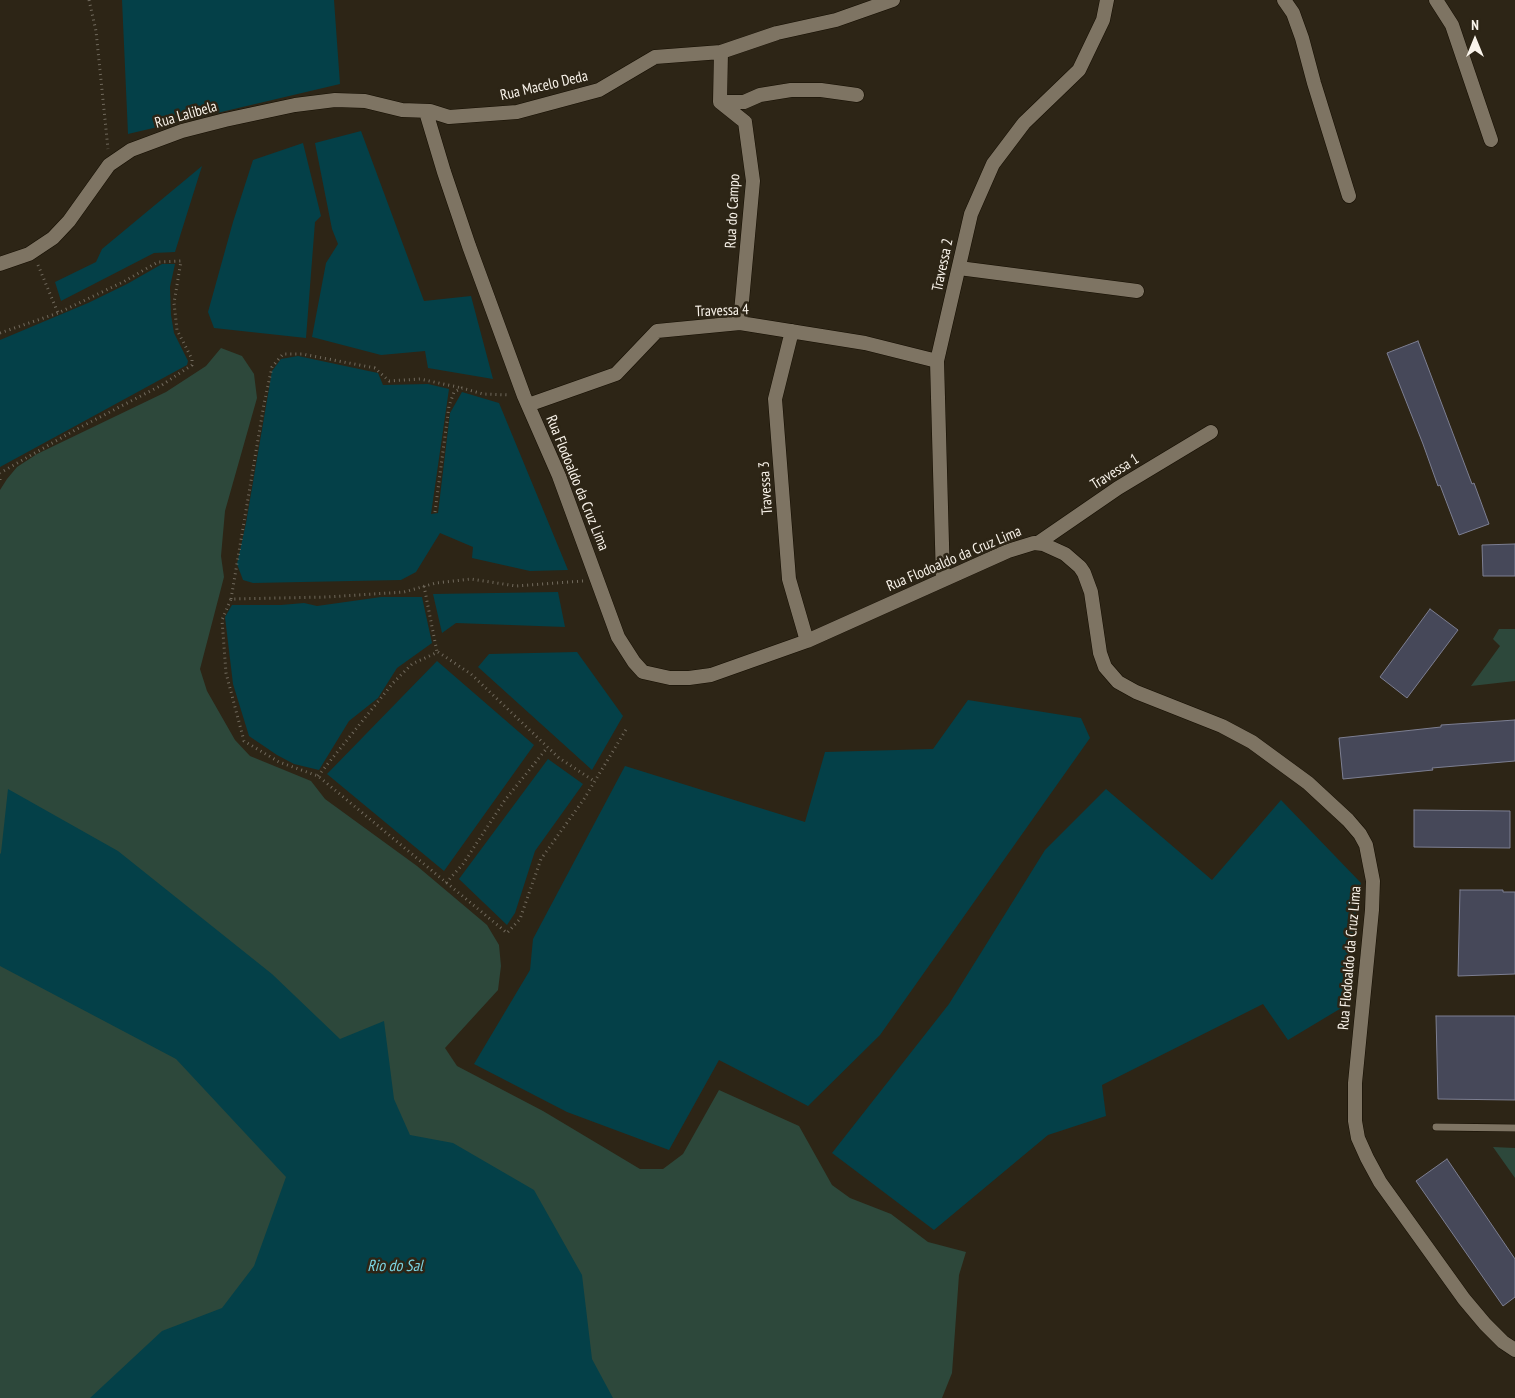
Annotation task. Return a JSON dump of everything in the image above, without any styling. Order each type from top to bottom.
[{"type":"street","name":"Rua Macelo Deda","points":[[426,112],[449,117],[517,112],[599,90],[655,57],[721,52],[777,33],[836,20],[893,0]]},
{"type":"street","name":"Travessa 2","points":[[943,580],[937,361],[971,214],[993,164],[1024,123],[1079,70],[1103,20],[1107,0]]},
{"type":"street","points":[[1284,0],[1293,13],[1302,38],[1314,84],[1349,196]]},
{"type":"street","points":[[1436,0],[1452,25],[1491,140]]},
{"type":"street","points":[[721,52],[720,102],[744,102],[760,96],[791,90],[821,90],[857,95]]},
{"type":"street","name":"Rua Lalibela","points":[[0,264],[32,252],[46,244],[60,232],[109,165],[131,150],[174,134],[225,120],[295,105],[349,99],[376,102],[402,110],[426,112]]},
{"type":"street","name":"Rua do Campo","points":[[720,102],[745,122],[753,181],[740,323]]},
{"type":"street","name":"Rua Flodoaldo da Cruz Lima","points":[[426,112],[469,246],[526,400],[562,485],[596,580],[622,642],[634,662],[643,672],[652,675],[690,678],[711,675],[807,640],[1008,551],[1038,543],[1054,547],[1065,554],[1084,573],[1088,580],[1093,600],[1100,653],[1104,667],[1118,682],[1146,696],[1222,726],[1252,742],[1308,782],[1360,834],[1366,845],[1373,881],[1372,910],[1355,1083],[1355,1121],[1358,1138],[1380,1182],[1464,1299],[1485,1324],[1503,1342],[1515,1350]]},
{"type":"street","points":[[959,268],[1137,291]]},
{"type":"street","name":"Travessa 4","points":[[526,400],[616,374],[657,331],[740,323],[865,343],[937,361]]},
{"type":"street","name":"Travessa 3","points":[[792,331],[775,400],[789,579],[807,640]]},
{"type":"street","name":"Travessa 1","points":[[1038,543],[1093,504],[1211,432]]},
{"type":"lane","points":[[1436,1127],[1515,1128]]},
{"type":"path","points":[[89,0],[99,57],[109,165]]},
{"type":"path","points":[[32,252],[58,313]]},
{"type":"path","points":[[0,333],[58,313],[123,282],[158,262],[180,261],[174,303],[176,330],[192,359],[192,365],[162,384],[75,430],[0,473]]},
{"type":"path","points":[[526,400],[483,394],[420,379],[389,381],[375,368],[302,354],[283,354],[272,367],[231,599],[222,620],[226,673],[244,741],[279,762],[318,776],[507,933],[520,919],[541,859],[627,728]]},
{"type":"path","points":[[435,512],[449,406],[454,392],[462,388]]},
{"type":"path","points":[[231,599],[327,597],[404,592],[436,583],[471,579],[516,586],[596,580]]},
{"type":"path","points":[[424,586],[438,652],[471,674],[559,758],[594,781]]},
{"type":"path","points":[[318,776],[393,683],[412,664],[438,652]]},
{"type":"path","points":[[446,883],[463,864],[504,800],[547,748]]},
{"type":"green space","points":[[221,348],[242,356],[254,374],[257,398],[225,511],[221,556],[224,577],[200,669],[207,691],[235,740],[250,756],[311,781],[325,799],[417,866],[487,925],[499,945],[501,966],[498,990],[445,1048],[457,1066],[543,1111],[640,1169],[663,1169],[683,1154],[719,1090],[799,1126],[832,1185],[850,1198],[891,1214],[928,1242],[966,1252],[959,1275],[952,1373],[942,1398],[0,1398],[0,490],[17,467],[37,454],[166,392],[206,366]]},
{"type":"green space","points":[[1499,629],[1515,629],[1515,681],[1471,686],[1500,646],[1493,639]]},
{"type":"green space","points":[[1493,1147],[1515,1148],[1515,1178]]},
{"type":"water","points":[[122,0],[334,0],[340,84],[128,134]]},
{"type":"water","points":[[361,131],[424,301],[471,296],[493,379],[428,368],[425,351],[381,355],[312,337],[326,263],[338,244],[332,229],[315,143]]},
{"type":"water","points":[[303,143],[321,216],[315,222],[306,338],[214,328],[208,312],[233,222],[253,160]]},
{"type":"water","points":[[202,166],[175,252],[154,253],[61,301],[55,282],[96,262],[102,249]]},
{"type":"water","points":[[162,264],[175,264],[170,287],[171,315],[174,333],[188,361],[187,365],[0,467],[0,340],[88,303]]},
{"type":"water","points":[[298,356],[378,373],[383,385],[428,384],[449,389],[431,514],[438,513],[450,413],[462,392],[499,403],[568,570],[530,571],[472,558],[473,547],[440,533],[416,572],[401,580],[253,583],[243,580],[237,564],[246,523],[272,371],[281,359]]},
{"type":"water","points":[[558,592],[565,627],[456,623],[442,633],[433,594]]},
{"type":"water","points":[[381,597],[422,597],[432,643],[397,668],[378,698],[349,721],[319,770],[294,764],[249,736],[233,684],[225,617],[232,605],[304,603],[317,606]]},
{"type":"water","points":[[577,652],[623,716],[592,770],[478,667],[489,654]]},
{"type":"water","points":[[437,661],[534,745],[444,871],[327,774]]},
{"type":"water","points":[[968,700],[1081,718],[1090,738],[880,1035],[808,1106],[719,1060],[669,1150],[567,1112],[474,1064],[530,970],[533,939],[625,766],[805,822],[825,752],[933,749]]},
{"type":"water","points":[[548,759],[583,784],[535,851],[515,913],[507,925],[459,879]]},
{"type":"water","name":"Rio do Sal","points":[[8,789],[118,851],[272,974],[340,1039],[384,1021],[394,1099],[410,1135],[453,1143],[534,1190],[582,1275],[592,1359],[613,1398],[90,1398],[162,1331],[222,1308],[254,1266],[286,1177],[176,1059],[0,966],[0,854]]},
{"type":"water","points":[[1106,789],[1212,880],[1281,800],[1361,883],[1343,1007],[1288,1040],[1263,1004],[1102,1085],[1106,1116],[1048,1135],[934,1230],[832,1153],[949,1004],[1045,850]]},
{"type":"building","points":[[1418,341],[1489,524],[1459,535],[1440,485],[1438,486],[1387,353]]},
{"type":"building","points":[[1515,544],[1515,576],[1483,576],[1482,545]]},
{"type":"building","points":[[1430,609],[1458,630],[1407,698],[1380,677]]},
{"type":"building","points":[[1515,720],[1515,761],[1432,768],[1433,770],[1343,779],[1339,738],[1441,727],[1441,725]]},
{"type":"building","points":[[1414,810],[1510,811],[1510,848],[1414,847]]},
{"type":"building","points":[[1460,890],[1503,890],[1503,892],[1515,892],[1515,974],[1458,976]]},
{"type":"building","points":[[1436,1016],[1515,1016],[1515,1100],[1438,1099]]},
{"type":"building","points":[[1447,1159],[1515,1259],[1515,1297],[1503,1306],[1416,1181]]}]
